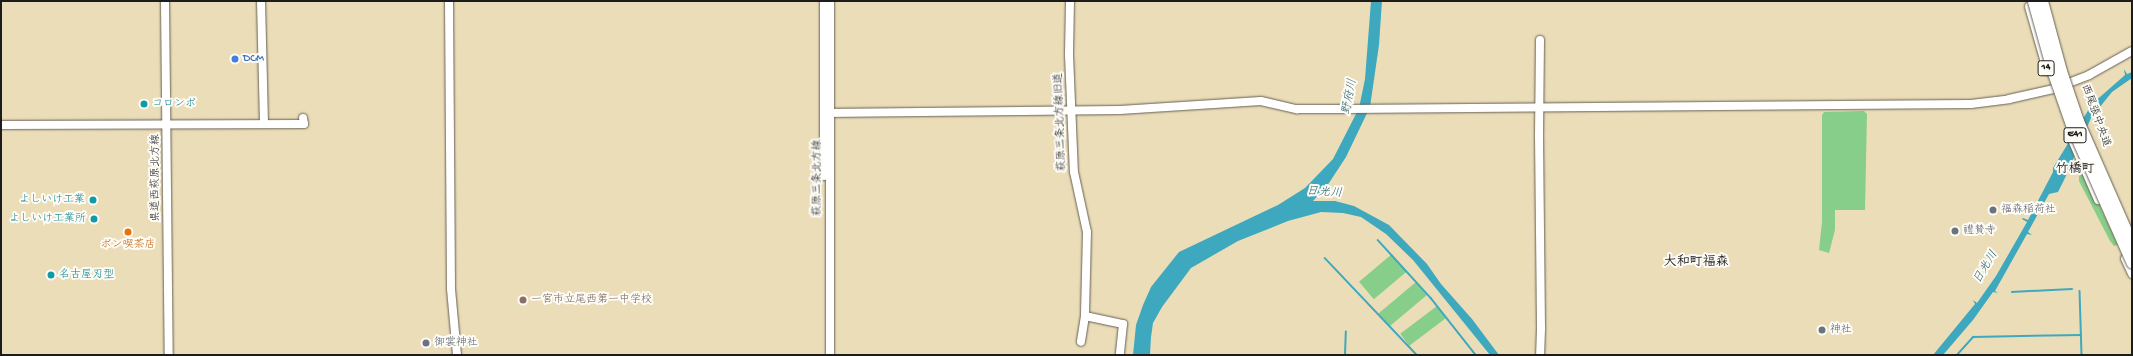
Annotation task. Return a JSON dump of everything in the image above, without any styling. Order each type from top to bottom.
[{"type":"highway","name":"E41","points":[[2033,1],[2053,73],[2073,130],[2132,263]]},
{"type":"highway","name":"E41","points":[[2042,1],[2061,70],[2078,121],[2132,244]]},
{"type":"main road","name":"14","points":[[2028,1],[2053,89],[2069,133],[2132,273]]},
{"type":"main road","name":"西尾張中央道","points":[[2046,1],[2080,113],[2090,140],[2132,235]]},
{"type":"street","name":"県道西萩原北方線","points":[[165,1],[170,355]]},
{"type":"street","points":[[261,1],[264,124]]},
{"type":"street","points":[[449,1],[451,289],[457,355]]},
{"type":"street","name":"萩原三条北方線","points":[[824,1],[830,355]]},
{"type":"street","name":"萩原三条北方線","points":[[825,355],[827,113],[830,1]]},
{"type":"street","name":"萩原三条北方線旧道","points":[[1070,1],[1074,172],[1087,232],[1086,316],[1081,342]]},
{"type":"street","points":[[1540,40],[1539,108],[1542,329],[1540,355]]},
{"type":"street","points":[[827,113],[1120,110],[1261,101],[1297,109],[1971,104],[2009,99],[2053,89],[2107,66],[2132,51]]},
{"type":"street","points":[[1,125],[304,124],[304,118]]},
{"type":"street","points":[[1086,316],[1123,324],[1120,355]]},
{"type":"green space","points":[[1864,111],[1867,114],[1865,210],[1835,210],[1835,230],[1829,253],[1819,250],[1822,222],[1822,115],[1824,112]]},
{"type":"green space","points":[[2084,172],[2118,245],[2114,246],[2110,241],[2079,181],[2079,176]]},
{"type":"green space","points":[[1392,254],[1407,272],[1374,299],[1359,282]]},
{"type":"green space","points":[[1416,282],[1427,295],[1389,327],[1378,313]]},
{"type":"green space","points":[[1437,306],[1446,318],[1409,346],[1400,334]]},
{"type":"water","points":[[1371,1],[1382,1],[1379,45],[1370,107],[1346,157],[1329,183],[1313,201],[1335,201],[1354,206],[1389,225],[1427,264],[1441,284],[1472,319],[1499,355],[1490,355],[1413,260],[1386,234],[1361,217],[1343,213],[1321,212],[1288,221],[1238,241],[1191,268],[1162,307],[1153,323],[1150,355],[1133,355],[1136,325],[1151,287],[1179,252],[1278,205],[1305,188],[1333,159],[1359,108],[1365,79]]},
{"type":"water","points":[[2124,69],[2127,74],[2132,72],[2132,78],[2112,92],[2091,118],[2058,192],[2049,194],[2028,232],[2032,235],[2027,234],[1995,291],[1998,293],[1993,292],[1973,320],[1943,355],[1933,355],[1975,304],[1973,300],[1977,303],[1996,276],[2027,222],[2022,219],[2028,220],[2053,172],[2053,168],[2092,104],[2125,75]]},
{"type":"waterway","points":[[1378,240],[1431,298],[1476,355]]},
{"type":"waterway","points":[[1325,258],[1417,355]]},
{"type":"waterway","points":[[2012,292],[2072,289]]},
{"type":"waterway","points":[[2080,291],[2082,355]]},
{"type":"waterway","points":[[1345,355],[1346,332]]},
{"type":"waterway","points":[[1957,355],[1973,337],[2081,335]]},
{"type":"place","name":"DCM","points":[[235,59]]},
{"type":"place","name":"コロンボ","points":[[144,104]]},
{"type":"place","name":"よしいけ工業","points":[[93,200]]},
{"type":"place","name":"福森稲荷社","points":[[1993,210]]},
{"type":"place","name":"よしいけ工業所","points":[[94,219]]},
{"type":"place","name":"禮賛寺","points":[[1955,231]]},
{"type":"place","name":"ボン喫茶店","points":[[128,232]]},
{"type":"place","name":"名古屋刃型","points":[[51,275]]},
{"type":"place","name":"一宮市立尾西第一中学校","points":[[523,300]]},
{"type":"place","name":"神社","points":[[1822,330]]},
{"type":"place","name":"御裳神社","points":[[426,343]]},
{"type":"district","name":"竹橋町","points":[[2075,170]]},
{"type":"district","name":"大和町福森","points":[[1696,263]]},
{"type":"water label","name":"野府川","points":[[1351,97]]},
{"type":"water label","name":"日光川","points":[[1324,194]]},
{"type":"water label","name":"日光川","points":[[1987,268]]}]
